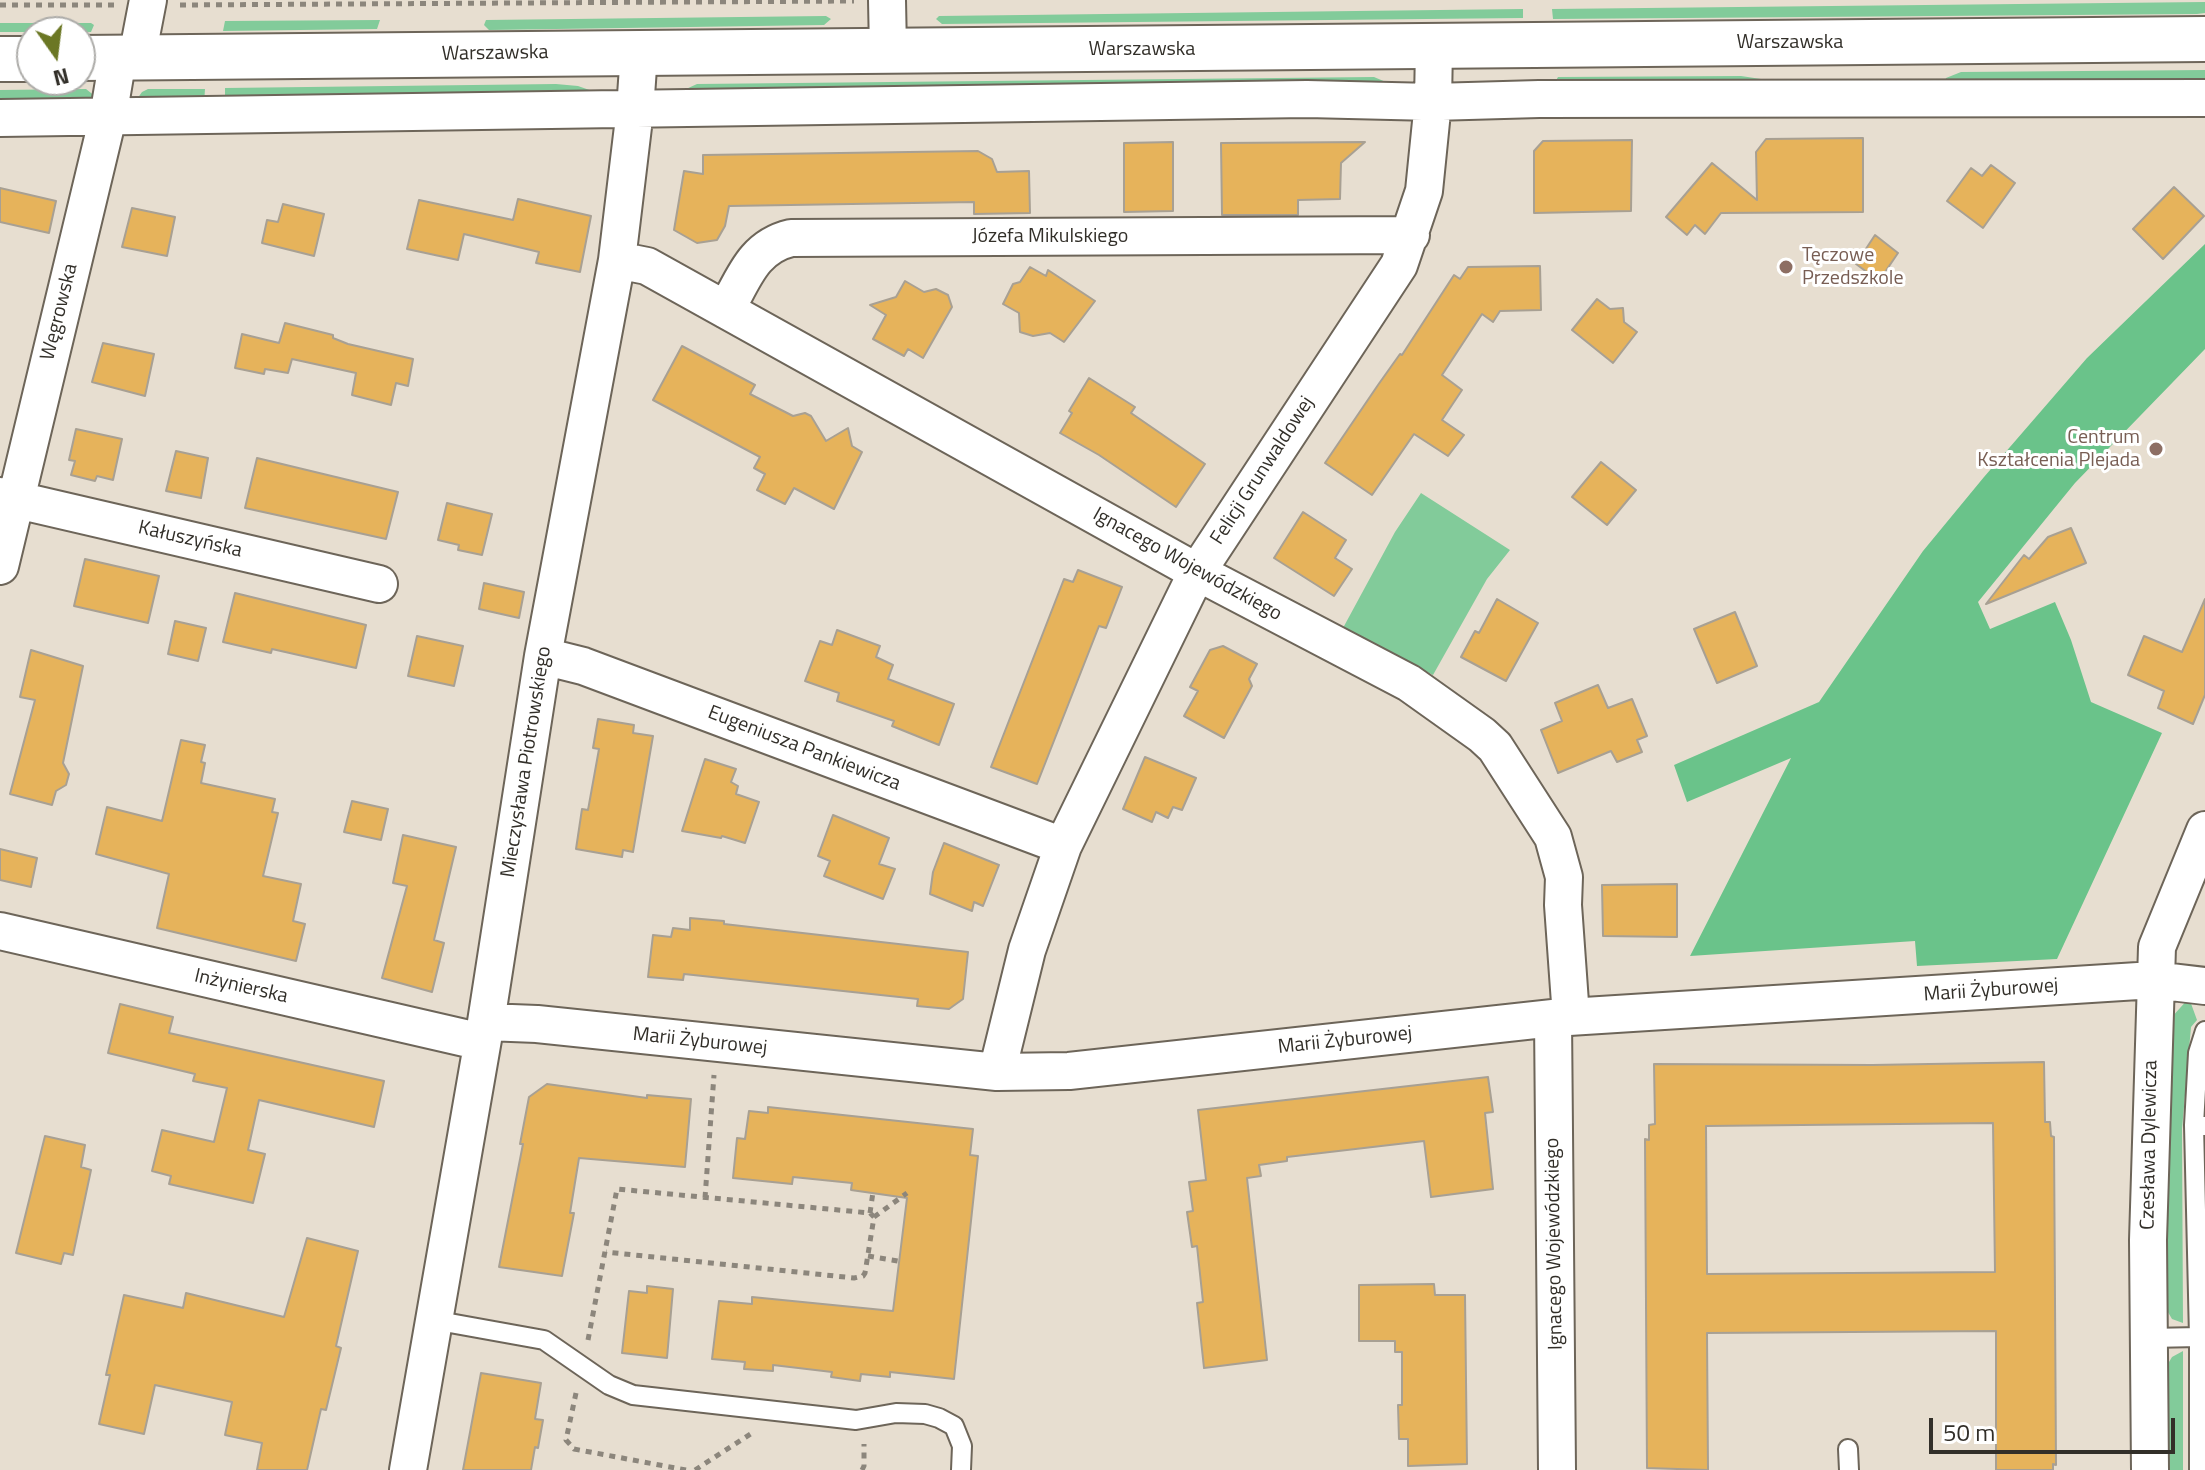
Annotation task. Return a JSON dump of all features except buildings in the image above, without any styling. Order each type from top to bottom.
[{"type":"main road","name":"Warszawska","points":[[112,58],[2205,39]]},
{"type":"street","points":[[887,0],[888,50]]},
{"type":"street","name":"Węgrowska","points":[[0,566],[7,498],[108,117],[112,58],[148,3]]},
{"type":"street","name":"Felicji Grunwaldowej","points":[[997,1072],[1027,950],[1063,846],[1197,572],[1399,265],[1424,191],[1433,102],[1434,47]]},
{"type":"street","name":"Mieczysława Piotrowskiego","points":[[408,1470],[484,1032],[543,656],[617,260],[639,53]]},
{"type":"street","points":[[0,118],[1307,99],[1433,102],[1539,99],[2205,98]]},
{"type":"street","name":"Józefa Mikulskiego","points":[[726,310],[759,252],[778,241],[791,238],[1411,235]]},
{"type":"street","name":"Ignacego Wojewódzkiego","points":[[617,260],[647,266],[1197,572],[1409,683],[1453,712],[1495,747],[1553,837],[1564,877],[1557,1470]]},
{"type":"street","name":"Kałuszyńska","points":[[7,498],[379,584]]},
{"type":"street","name":"Eugeniusza Pankiewicza","points":[[543,656],[583,666],[1063,846]]},
{"type":"street","name":"Czesława Dylewicza","points":[[2150,1470],[2148,1240],[2154,980],[2157,947],[2205,830]]},
{"type":"street","name":"Inżynierska","points":[[0,931],[484,1032]]},
{"type":"street","name":"Marii Żyburowej","points":[[484,1032],[537,1024],[997,1072],[1069,1071],[1562,1018],[2154,980],[2205,986]]},
{"type":"lane","points":[[2199,1470],[2198,1053],[2205,1031]]},
{"type":"lane","points":[[433,1320],[544,1340],[609,1385],[633,1395],[856,1420],[896,1413],[925,1414],[954,1426],[962,1446],[961,1470]]},
{"type":"lane","points":[[2149,1338],[2199,1337]]},
{"type":"lane","points":[[1848,1449],[1849,1470]]},
{"type":"path","points":[[0,5],[887,0]]},
{"type":"path","points":[[705,1198],[717,1045]]},
{"type":"path","points":[[686,1470],[574,1449],[566,1440],[617,1189],[872,1215],[907,1193]]},
{"type":"path","points":[[606,1252],[854,1278],[863,1276],[868,1256],[873,1192]]},
{"type":"path","points":[[868,1256],[898,1261]]},
{"type":"path","points":[[695,1470],[762,1426]]},
{"type":"green space","points":[[2205,2],[2205,13],[2197,14],[1553,19],[1552,9]]},
{"type":"green space","points":[[1523,9],[1523,18],[942,24],[936,19],[939,16]]},
{"type":"green space","points":[[826,16],[831,19],[824,25],[489,30],[484,25],[486,20]]},
{"type":"green space","points":[[380,20],[377,29],[223,31],[225,21]]},
{"type":"green space","points":[[0,23],[16,23],[16,32],[0,32]]},
{"type":"green space","points":[[2205,70],[2205,87],[1945,81],[1961,72]]},
{"type":"green space","points":[[1741,76],[1761,79],[1738,90],[1554,84],[1558,77]]},
{"type":"green space","points":[[1374,77],[1393,85],[675,94],[697,84]]},
{"type":"green space","points":[[578,86],[598,93],[225,102],[225,88]]},
{"type":"green space","points":[[148,89],[205,89],[204,104],[137,99]]},
{"type":"green space","points":[[0,90],[16,90],[16,96],[96,97],[92,102],[0,107]]},
{"type":"green space","points":[[2205,244],[2205,349],[2075,483],[1978,602],[1990,629],[2055,602],[2091,702],[2162,733],[2057,959],[1917,966],[1915,941],[1690,956],[1791,758],[1687,802],[1674,765],[1819,702],[1923,551],[1984,477],[2087,358]]},
{"type":"green space","points":[[1421,493],[1510,550],[1487,579],[1433,675],[1343,628],[1395,532]]},
{"type":"green space","points":[[2189,998],[2197,1020],[2191,1027],[2182,1129],[2183,1323],[2172,1319],[2165,1307],[2164,1047],[2171,1018]]},
{"type":"green space","points":[[2183,1351],[2183,1470],[2167,1470],[2166,1367],[2172,1357]]},
{"type":"place","name":"Tęczowe Przedszkole","points":[[1786,267]]},
{"type":"place","name":"Centrum Kształcenia Plejada","points":[[2156,449]]}]
